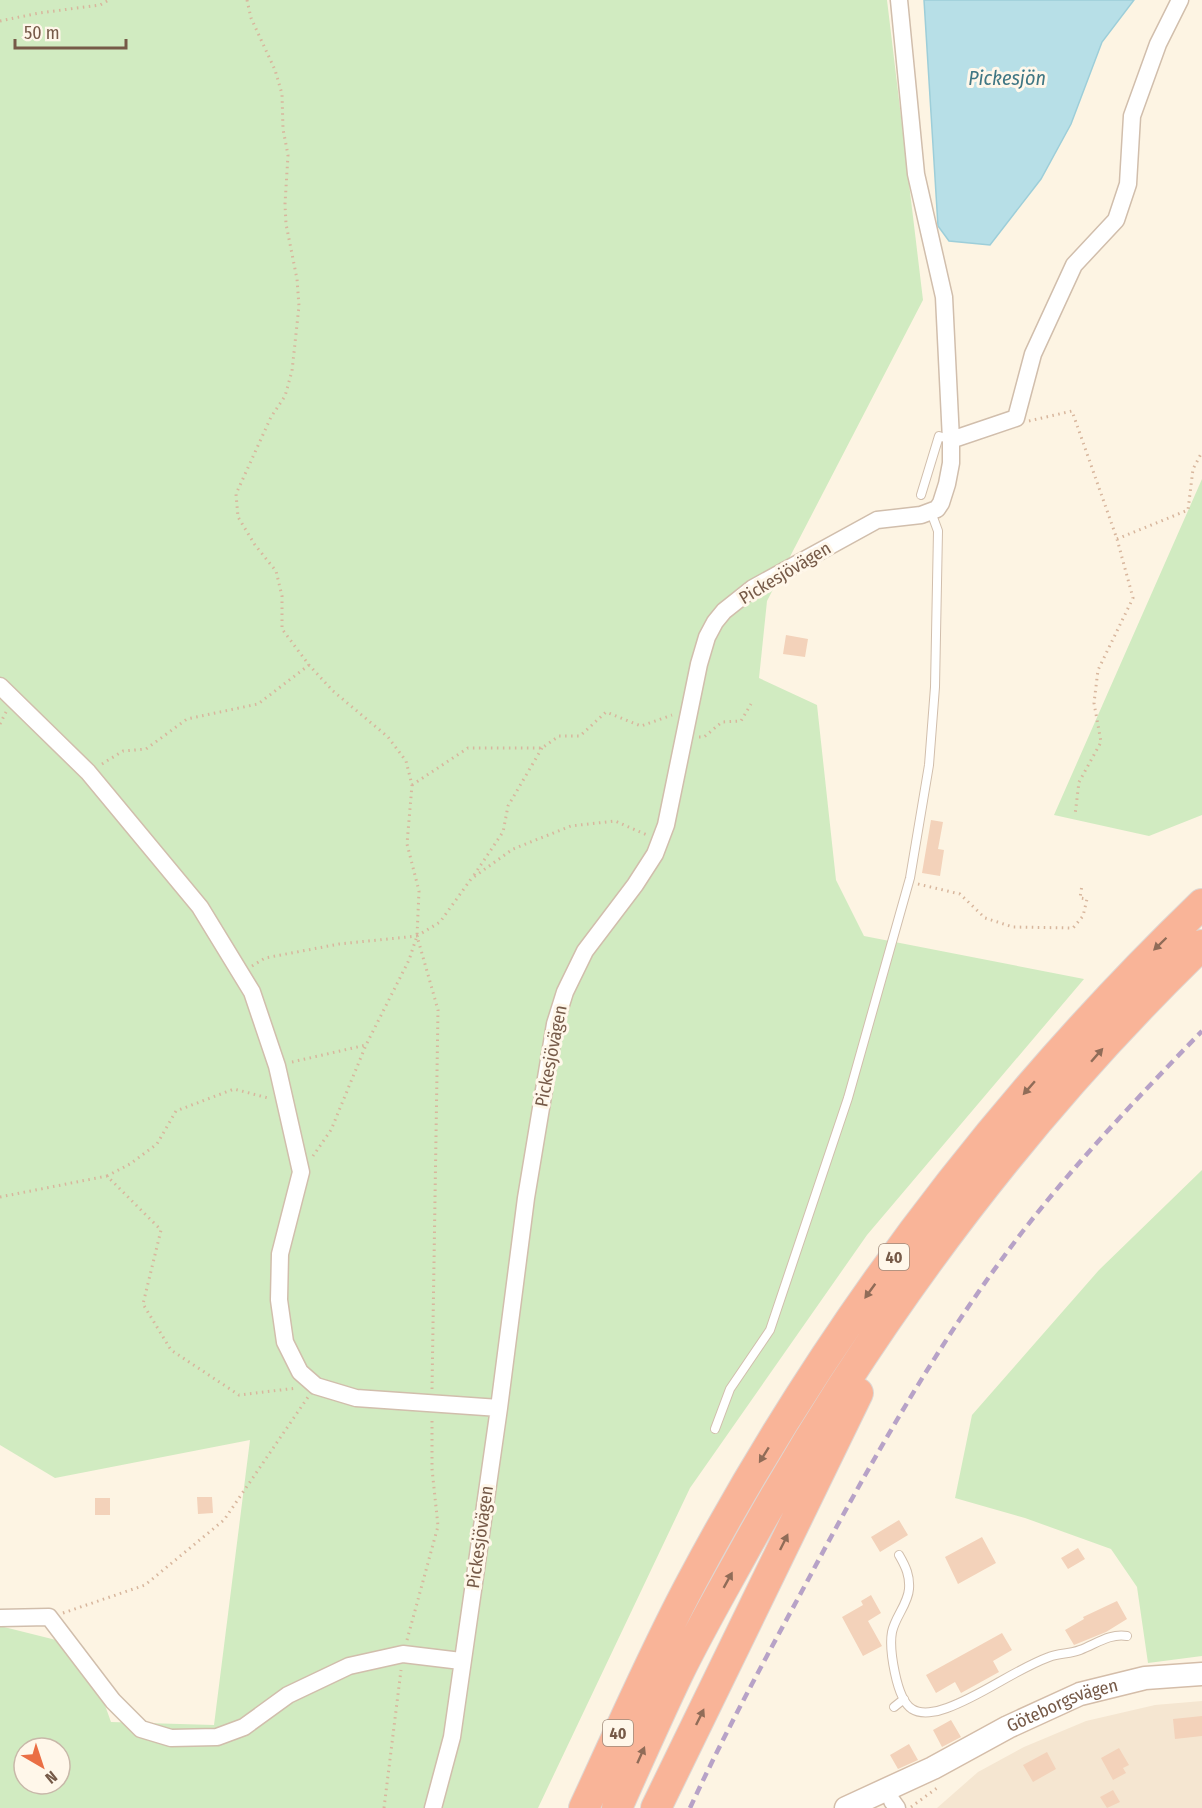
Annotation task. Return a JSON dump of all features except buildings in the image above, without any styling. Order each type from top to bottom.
[{"type":"highway","name":"40","points":[[584,1808],[690,1584],[748,1481],[846,1325],[920,1221],[1011,1109],[1095,1012],[1202,904]]},
{"type":"highway","name":"40","points":[[617,1808],[679,1672],[776,1493],[872,1339],[945,1238],[1026,1135],[1104,1047],[1202,945]]},
{"type":"highway","points":[[656,1808],[854,1398],[978,1196]]},
{"type":"street","points":[[899,0],[916,174],[944,297],[951,464],[944,496],[941,503],[931,512]]},
{"type":"street","points":[[951,440],[1016,418],[1033,354],[1074,265],[1116,220],[1128,184],[1132,116],[1158,45],[1180,0]]},
{"type":"street","name":"Pickesjövägen","points":[[433,1808],[452,1737],[461,1661],[499,1408],[526,1198],[555,1024],[565,992],[585,951],[635,885],[655,854],[666,825],[699,664],[707,637],[715,622],[753,588],[798,561],[877,520],[931,512]]},
{"type":"street","points":[[0,686],[88,772],[200,907],[252,992],[278,1066],[301,1173],[280,1254],[279,1300],[285,1342],[300,1372],[316,1386],[356,1398],[499,1408]]},
{"type":"street","points":[[0,1618],[49,1617],[113,1701],[141,1729],[171,1738],[217,1737],[244,1727],[288,1695],[349,1666],[403,1654],[461,1661]]},
{"type":"street","name":"Göteborgsvägen","points":[[895,1806],[1008,1727],[1080,1694],[1145,1678],[1202,1674]]},
{"type":"street","name":"Göteborgsvägen","points":[[846,1808],[937,1776]]},
{"type":"lane","points":[[921,495],[939,436],[951,440]]},
{"type":"lane","points":[[715,1429],[730,1389],[770,1330],[848,1098],[910,878],[929,765],[936,687],[938,531],[931,512]]},
{"type":"lane","points":[[899,1555],[907,1568],[910,1580],[909,1593],[893,1629],[890,1643],[895,1673],[904,1699],[913,1710],[921,1712],[946,1709],[1051,1656],[1070,1654],[1116,1634],[1127,1636]]},
{"type":"lane","points":[[894,1707],[904,1699]]},
{"type":"path","points":[[0,21],[100,5],[109,0]]},
{"type":"path","points":[[247,0],[251,18],[275,70],[282,94],[283,129],[288,155],[286,224],[297,279],[299,306],[292,371],[285,396],[271,417],[236,494],[238,518],[276,572],[282,596],[282,629],[309,665],[333,691],[387,737],[406,761],[412,785],[407,844],[419,891],[417,936],[409,960],[366,1045],[331,1131],[301,1173]]},
{"type":"path","points":[[1016,418],[1027,422],[1072,411],[1117,539],[1133,598],[1098,670],[1094,703],[1101,742],[1079,782],[1075,815]]},
{"type":"path","points":[[1117,539],[1188,510],[1193,469],[1202,452]]},
{"type":"path","points":[[88,772],[123,751],[146,749],[187,719],[258,704],[309,665]]},
{"type":"path","points":[[685,736],[704,737],[722,722],[741,721],[751,704]]},
{"type":"path","points":[[240,973],[265,958],[339,944],[417,936],[440,922],[503,832],[508,806],[542,748],[559,736],[580,736],[606,712],[641,726],[690,708]]},
{"type":"path","points":[[412,785],[468,748],[542,748]]},
{"type":"path","points":[[471,879],[513,849],[570,826],[615,821],[660,841]]},
{"type":"path","points":[[910,878],[917,884],[960,894],[985,918],[1014,927],[1073,928],[1083,916],[1087,899],[1080,898],[1082,885]]},
{"type":"path","points":[[384,1808],[403,1654],[438,1526],[432,1469],[432,1402],[438,1010],[417,936]]},
{"type":"path","points":[[278,1066],[366,1045]]},
{"type":"path","points":[[0,1197],[107,1176],[130,1164],[157,1144],[176,1111],[234,1089],[271,1098],[284,1093]]},
{"type":"path","points":[[107,1176],[161,1230],[143,1304],[171,1350],[239,1395],[316,1386]]},
{"type":"path","points":[[49,1617],[146,1585],[224,1520],[316,1386]]},
{"type":"path","points":[[895,1806],[929,1795],[937,1776]]},
{"type":"shaded area","points":[[1202,1701],[1202,1808],[937,1808],[978,1772],[1024,1747],[1086,1721],[1155,1705]]},
{"type":"green space","points":[[0,0],[887,0],[923,300],[767,601],[759,678],[817,705],[836,880],[864,936],[1084,979],[867,1235],[690,1488],[538,1808],[0,1808],[0,1626],[84,1647],[111,1722],[214,1725],[250,1440],[55,1478],[0,1445]]},
{"type":"green space","points":[[1202,479],[1202,815],[1149,836],[1054,815]]},
{"type":"green space","points":[[1202,1170],[1202,1656],[1148,1663],[1137,1587],[1111,1549],[1025,1518],[955,1498],[972,1415],[1099,1270]]},
{"type":"water","name":"Pickesjön","points":[[924,0],[1134,0],[1102,42],[1071,124],[1041,179],[990,245],[949,241],[938,226]]},
{"type":"railway","points":[[690,1808],[748,1692],[858,1488],[909,1400],[964,1314],[1023,1231],[1065,1179],[1202,1031]]}]
